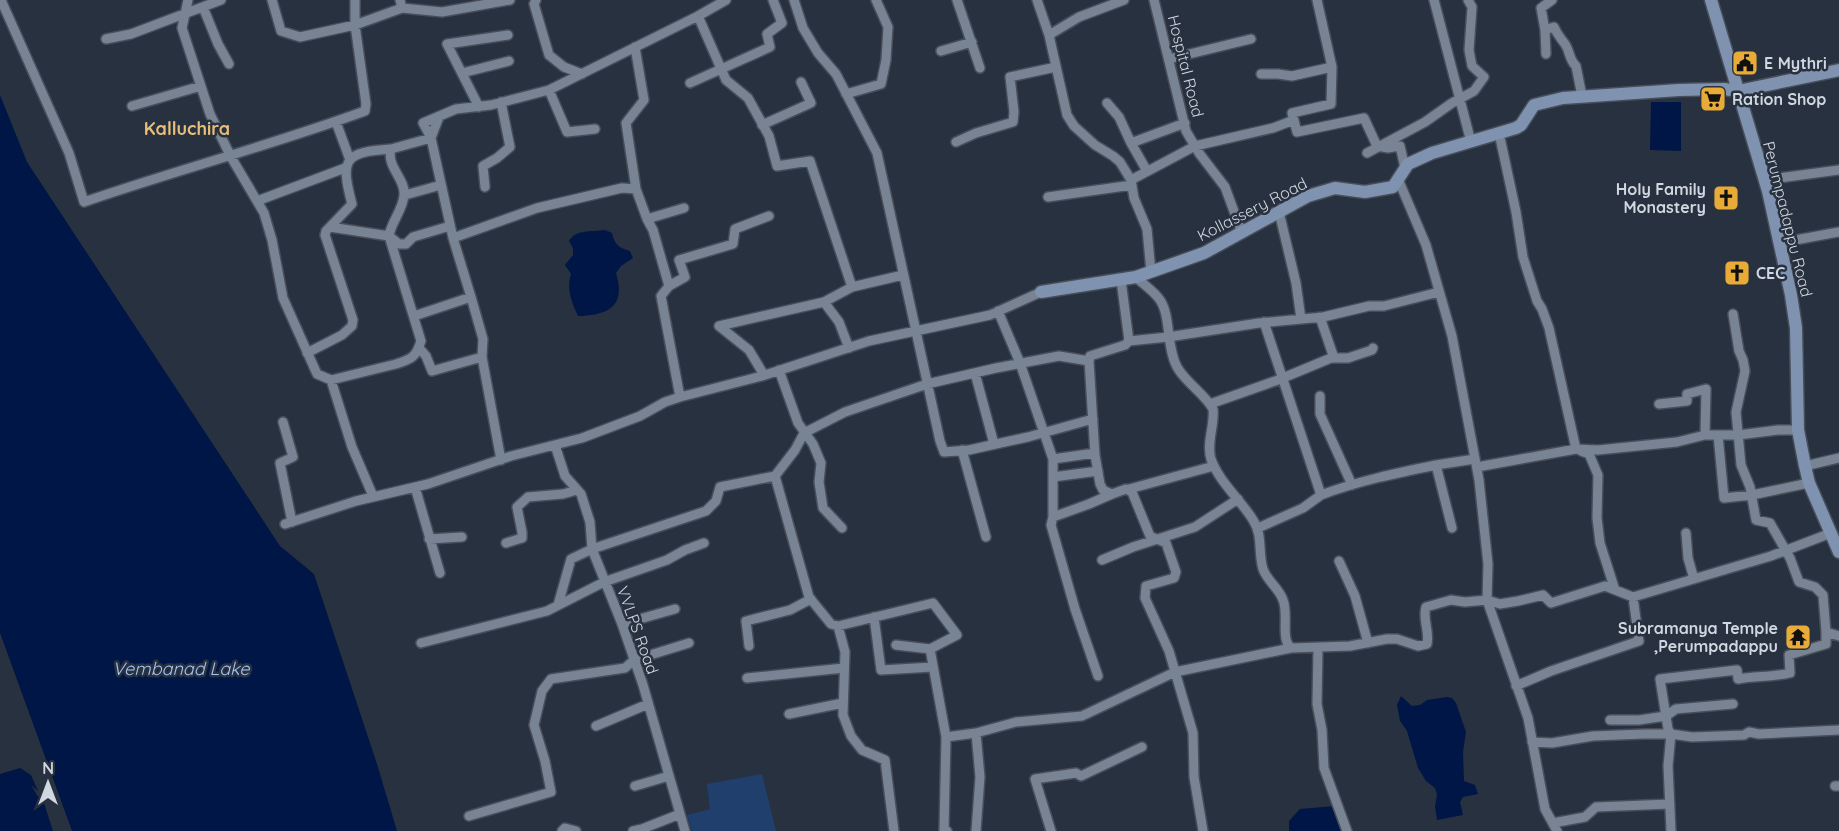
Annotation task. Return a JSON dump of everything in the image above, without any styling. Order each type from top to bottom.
[{"type":"street","points":[[1,0],[69,153],[84,202],[152,179],[231,157],[365,111],[355,24],[355,0]]},
{"type":"street","points":[[188,0],[182,28],[210,114],[231,157],[264,213],[272,240],[283,298],[307,353],[317,374],[331,380],[406,361],[417,355],[421,341],[389,236],[390,227],[395,221],[405,195],[391,163],[389,153],[391,149]]},
{"type":"street","points":[[106,39],[131,34],[221,0]]},
{"type":"street","points":[[272,0],[281,31],[300,37],[355,24],[401,4],[442,12],[510,0]]},
{"type":"street","points":[[536,0],[534,4],[549,55],[564,67],[582,74]]},
{"type":"street","points":[[501,460],[482,357],[483,339],[453,238],[431,138],[423,123],[456,109],[479,107],[549,90],[726,0]]},
{"type":"street","points":[[690,83],[770,46],[767,34],[782,23],[773,0]]},
{"type":"street","points":[[794,0],[803,28],[818,53],[836,74],[877,153],[915,331],[944,452],[994,444],[1093,420]]},
{"type":"street","points":[[846,94],[881,84],[886,60],[888,27],[876,0]]},
{"type":"street","points":[[957,0],[981,68]]},
{"type":"street","points":[[1037,0],[1049,35],[1067,115],[1074,126],[1095,145],[1120,162],[1131,182],[1134,198],[1147,229],[1151,272]]},
{"type":"street","points":[[1049,35],[1079,17],[1124,0]]},
{"type":"street","name":"Hospital Road","points":[[1154,0],[1186,131],[1225,187],[1242,233]]},
{"type":"street","points":[[1317,0],[1332,67],[1331,104],[1292,112],[1297,132],[1364,118],[1377,146]]},
{"type":"street","points":[[1434,0],[1471,142]]},
{"type":"street","points":[[1367,153],[1425,122],[1474,91],[1484,77],[1472,66],[1469,50],[1472,7],[1468,0]]},
{"type":"street","points":[[1546,54],[1541,8],[1552,0]]},
{"type":"street","name":"Perumpadappu Road","points":[[1711,0],[1764,180],[1791,295],[1796,328],[1798,430],[1805,466],[1809,483],[1839,552]]},
{"type":"street","points":[[202,7],[229,64]]},
{"type":"street","points":[[698,16],[726,80],[748,98],[769,136],[777,166],[810,161],[852,287]]},
{"type":"street","points":[[1545,30],[1554,27],[1558,38],[1565,44],[1572,63],[1576,66],[1582,96]]},
{"type":"street","points":[[479,107],[447,44],[508,35]]},
{"type":"street","points":[[1169,59],[1251,39]]},
{"type":"street","points":[[941,51],[972,42]]},
{"type":"street","points":[[635,47],[644,100],[626,123],[636,189],[653,230],[669,286]]},
{"type":"street","points":[[462,73],[509,61]]},
{"type":"street","points":[[956,142],[976,133],[1013,122],[1010,77],[1056,67]]},
{"type":"street","points":[[1261,74],[1292,76],[1332,67]]},
{"type":"street","name":"Kollassery Road","points":[[1041,292],[1136,277],[1204,253],[1308,196],[1335,188],[1365,192],[1393,187],[1408,164],[1432,153],[1521,125],[1533,105],[1582,96],[1679,90],[1738,91],[1839,70]]},
{"type":"street","points":[[762,125],[811,104],[801,82]]},
{"type":"street","points":[[132,106],[201,86]]},
{"type":"street","points":[[549,90],[567,132],[595,129]]},
{"type":"street","points":[[486,187],[483,166],[510,147],[501,102]]},
{"type":"street","points":[[1107,103],[1119,117],[1147,171]]},
{"type":"street","points":[[1047,197],[1131,182],[1195,146],[1273,128],[1294,120]]},
{"type":"street","points":[[307,353],[342,335],[352,326],[353,320],[325,235],[326,231],[352,204],[346,182],[348,164],[336,122]]},
{"type":"street","points":[[1131,143],[1185,123]]},
{"type":"street","points":[[1499,133],[1523,257],[1537,301],[1549,328],[1576,449]]},
{"type":"street","points":[[257,201],[348,164],[358,154],[391,149],[431,138]]},
{"type":"street","points":[[1377,146],[1388,148],[1400,146],[1402,174],[1426,245],[1452,336],[1476,463],[1488,564],[1487,600],[1528,718],[1545,809],[1555,827],[1585,817],[1596,807],[1670,804]]},
{"type":"street","points":[[1764,180],[1839,170]]},
{"type":"street","points":[[405,195],[441,185]]},
{"type":"street","points":[[453,238],[537,208],[622,188],[636,189]]},
{"type":"street","points":[[647,219],[684,208]]},
{"type":"street","points":[[1279,212],[1296,283],[1301,319]]},
{"type":"street","points":[[680,397],[661,296],[669,286],[685,277],[679,260],[733,244],[735,229],[769,216]]},
{"type":"street","points":[[330,227],[389,236],[399,244],[406,244],[413,237],[450,226]]},
{"type":"street","points":[[1779,243],[1839,232]]},
{"type":"street","points":[[764,375],[749,350],[719,326],[824,302],[852,287],[903,275]]},
{"type":"street","points":[[1136,277],[1159,298],[1163,306],[1168,337],[1176,364],[1182,375],[1210,404],[1214,414],[1209,450],[1214,465],[1258,528],[1264,572],[1284,602],[1286,640],[1287,645],[1291,648]]},
{"type":"street","points":[[1121,280],[1129,340]]},
{"type":"street","points":[[283,422],[293,457],[280,463],[289,523],[372,496],[428,484],[605,430],[680,397],[764,375],[869,341],[990,315],[1041,292]]},
{"type":"street","points":[[1112,494],[1101,487],[1095,453],[1090,356],[1123,346],[1129,340],[1320,317],[1369,306],[1384,306],[1439,292]]},
{"type":"street","points":[[414,316],[471,297]]},
{"type":"street","points":[[824,302],[838,322],[849,348]]},
{"type":"street","points":[[998,311],[1020,363],[1053,459],[1051,525],[1075,609],[1098,676]]},
{"type":"street","points":[[1671,831],[1668,766],[1671,734],[1668,729],[1660,679],[1737,670],[1738,679],[1780,676],[1790,673],[1789,655],[1826,644],[1822,595],[1815,587],[1799,582],[1790,558],[1770,523],[1756,520],[1750,487],[1741,465],[1736,412],[1745,371],[1733,314]]},
{"type":"street","points":[[1320,317],[1334,358]]},
{"type":"street","points":[[1264,322],[1321,495]]},
{"type":"street","points":[[419,348],[426,356],[432,371],[482,357]]},
{"type":"street","points":[[1210,404],[1334,358],[1348,358],[1373,348]]},
{"type":"street","points":[[558,605],[571,559],[592,549],[706,511],[716,501],[720,487],[775,476],[795,450],[804,433],[845,412],[927,384],[1020,363],[1059,356],[1089,360]]},
{"type":"street","points":[[779,370],[798,423],[813,444],[821,463],[819,482],[823,508],[842,528]]},
{"type":"street","points":[[975,373],[994,444]]},
{"type":"street","points":[[331,380],[352,447],[372,496]]},
{"type":"street","points":[[1659,404],[1687,400],[1687,394],[1706,389],[1705,435]]},
{"type":"street","points":[[1320,396],[1320,414],[1352,484]]},
{"type":"street","points":[[1258,528],[1303,508],[1321,495],[1359,481],[1436,465],[1476,463],[1576,449],[1598,450],[1677,442],[1705,435],[1798,430]]},
{"type":"street","points":[[1718,435],[1724,498],[1752,495],[1809,483]]},
{"type":"street","name":"VVLPS Road","points":[[555,445],[565,476],[581,494],[590,522],[592,549],[634,660],[685,831]]},
{"type":"street","points":[[1576,449],[1589,454],[1598,475],[1600,543],[1615,590]]},
{"type":"street","points":[[962,450],[986,537]]},
{"type":"street","points":[[1053,459],[1095,453]]},
{"type":"street","points":[[1805,466],[1839,458]]},
{"type":"street","points":[[1053,517],[1112,494],[1214,465]]},
{"type":"street","points":[[1436,465],[1452,528]]},
{"type":"street","points":[[1053,477],[1098,471]]},
{"type":"street","points":[[775,476],[811,599],[831,624],[838,626],[933,603],[957,634],[930,649],[896,645]]},
{"type":"street","points":[[415,487],[440,573]]},
{"type":"street","points":[[1130,489],[1146,530],[1150,536],[1166,543],[1176,572],[1176,576],[1169,580],[1146,586],[1145,598],[1169,651],[1187,708],[1193,733],[1194,777],[1203,831]]},
{"type":"street","points":[[506,543],[522,538],[517,507],[528,497],[563,494],[577,490]]},
{"type":"street","points":[[1102,560],[1133,547],[1195,527],[1238,499]]},
{"type":"street","points":[[1686,533],[1688,558],[1694,579]]},
{"type":"street","points":[[946,737],[976,733],[1016,722],[1082,716],[1174,672],[1291,648],[1350,646],[1397,639],[1419,646],[1427,644],[1428,629],[1424,612],[1426,607],[1451,600],[1465,602],[1487,600],[1500,604],[1543,595],[1551,603],[1605,586],[1633,597],[1771,556],[1831,533]]},
{"type":"street","points":[[429,539],[462,537]]},
{"type":"street","points":[[421,643],[547,611],[604,582],[667,560],[704,543]]},
{"type":"street","points":[[1339,561],[1355,596],[1368,643]]},
{"type":"street","points":[[1516,686],[1551,671],[1638,641],[1633,597]]},
{"type":"street","points":[[749,646],[746,621],[790,610],[811,599]]},
{"type":"street","points":[[622,624],[675,609]]},
{"type":"street","points":[[874,617],[881,670],[933,667]]},
{"type":"street","points":[[838,626],[845,652],[843,715],[851,736],[862,750],[885,760],[894,831]]},
{"type":"street","points":[[1826,632],[1839,636]]},
{"type":"street","points":[[469,816],[552,792],[534,725],[542,691],[551,679],[626,668],[634,660],[689,643]]},
{"type":"street","points":[[1318,648],[1317,704],[1322,730],[1324,768],[1347,831]]},
{"type":"street","points":[[930,649],[946,737],[944,830],[947,831]]},
{"type":"street","points":[[747,678],[844,668]]},
{"type":"street","points":[[789,714],[843,703]]},
{"type":"street","points":[[596,726],[648,704]]},
{"type":"street","points":[[1610,720],[1639,720],[1666,716],[1676,709],[1733,704]]},
{"type":"street","points":[[1532,742],[1552,742],[1593,736],[1671,734],[1692,737],[1744,735],[1749,732],[1759,734],[1839,730]]},
{"type":"street","points":[[976,733],[981,777],[976,831]]},
{"type":"street","points":[[1051,831],[1035,779],[1076,773],[1081,776],[1142,747]]},
{"type":"street","points":[[635,786],[669,776]]},
{"type":"street","points":[[633,831],[680,814]]},
{"type":"street","points":[[562,831],[565,828],[576,831]]},
{"type":"shaded area","points":[[762,774],[776,831],[692,831],[687,815],[710,809],[707,784]]},
{"type":"water","name":"Vembanad Lake","points":[[0,95],[27,162],[280,546],[314,574],[397,831],[72,831],[0,633]]},
{"type":"water","points":[[1651,102],[1681,102],[1681,151],[1650,150]]},
{"type":"water","points":[[605,230],[612,233],[620,247],[630,251],[633,258],[621,266],[616,273],[619,284],[617,301],[606,311],[578,316],[569,290],[571,274],[565,265],[573,255],[573,248],[569,241],[576,234]]},
{"type":"water","points":[[1401,696],[1412,706],[1420,705],[1427,700],[1447,697],[1452,698],[1456,703],[1466,732],[1463,752],[1464,781],[1475,785],[1478,794],[1463,797],[1460,802],[1463,815],[1437,820],[1435,788],[1426,781],[1418,768],[1407,731],[1400,721],[1397,705]]},
{"type":"water","points":[[20,768],[31,775],[38,791],[31,785],[44,803],[53,831],[0,831],[0,774]]},
{"type":"water","points":[[1334,806],[1344,831],[1289,831],[1289,821],[1300,809]]},
{"type":"place","name":"E Mythri","points":[[1745,63]]},
{"type":"place","name":"Ration Shop","points":[[1713,99]]},
{"type":"place","name":"Holy Family Monastery","points":[[1726,198]]},
{"type":"place","name":"CEC","points":[[1737,273]]},
{"type":"place","name":"Subramanya Temple ,Perumpadappu","points":[[1798,637]]},
{"type":"district","name":"Kalluchira","points":[[187,129]]}]
